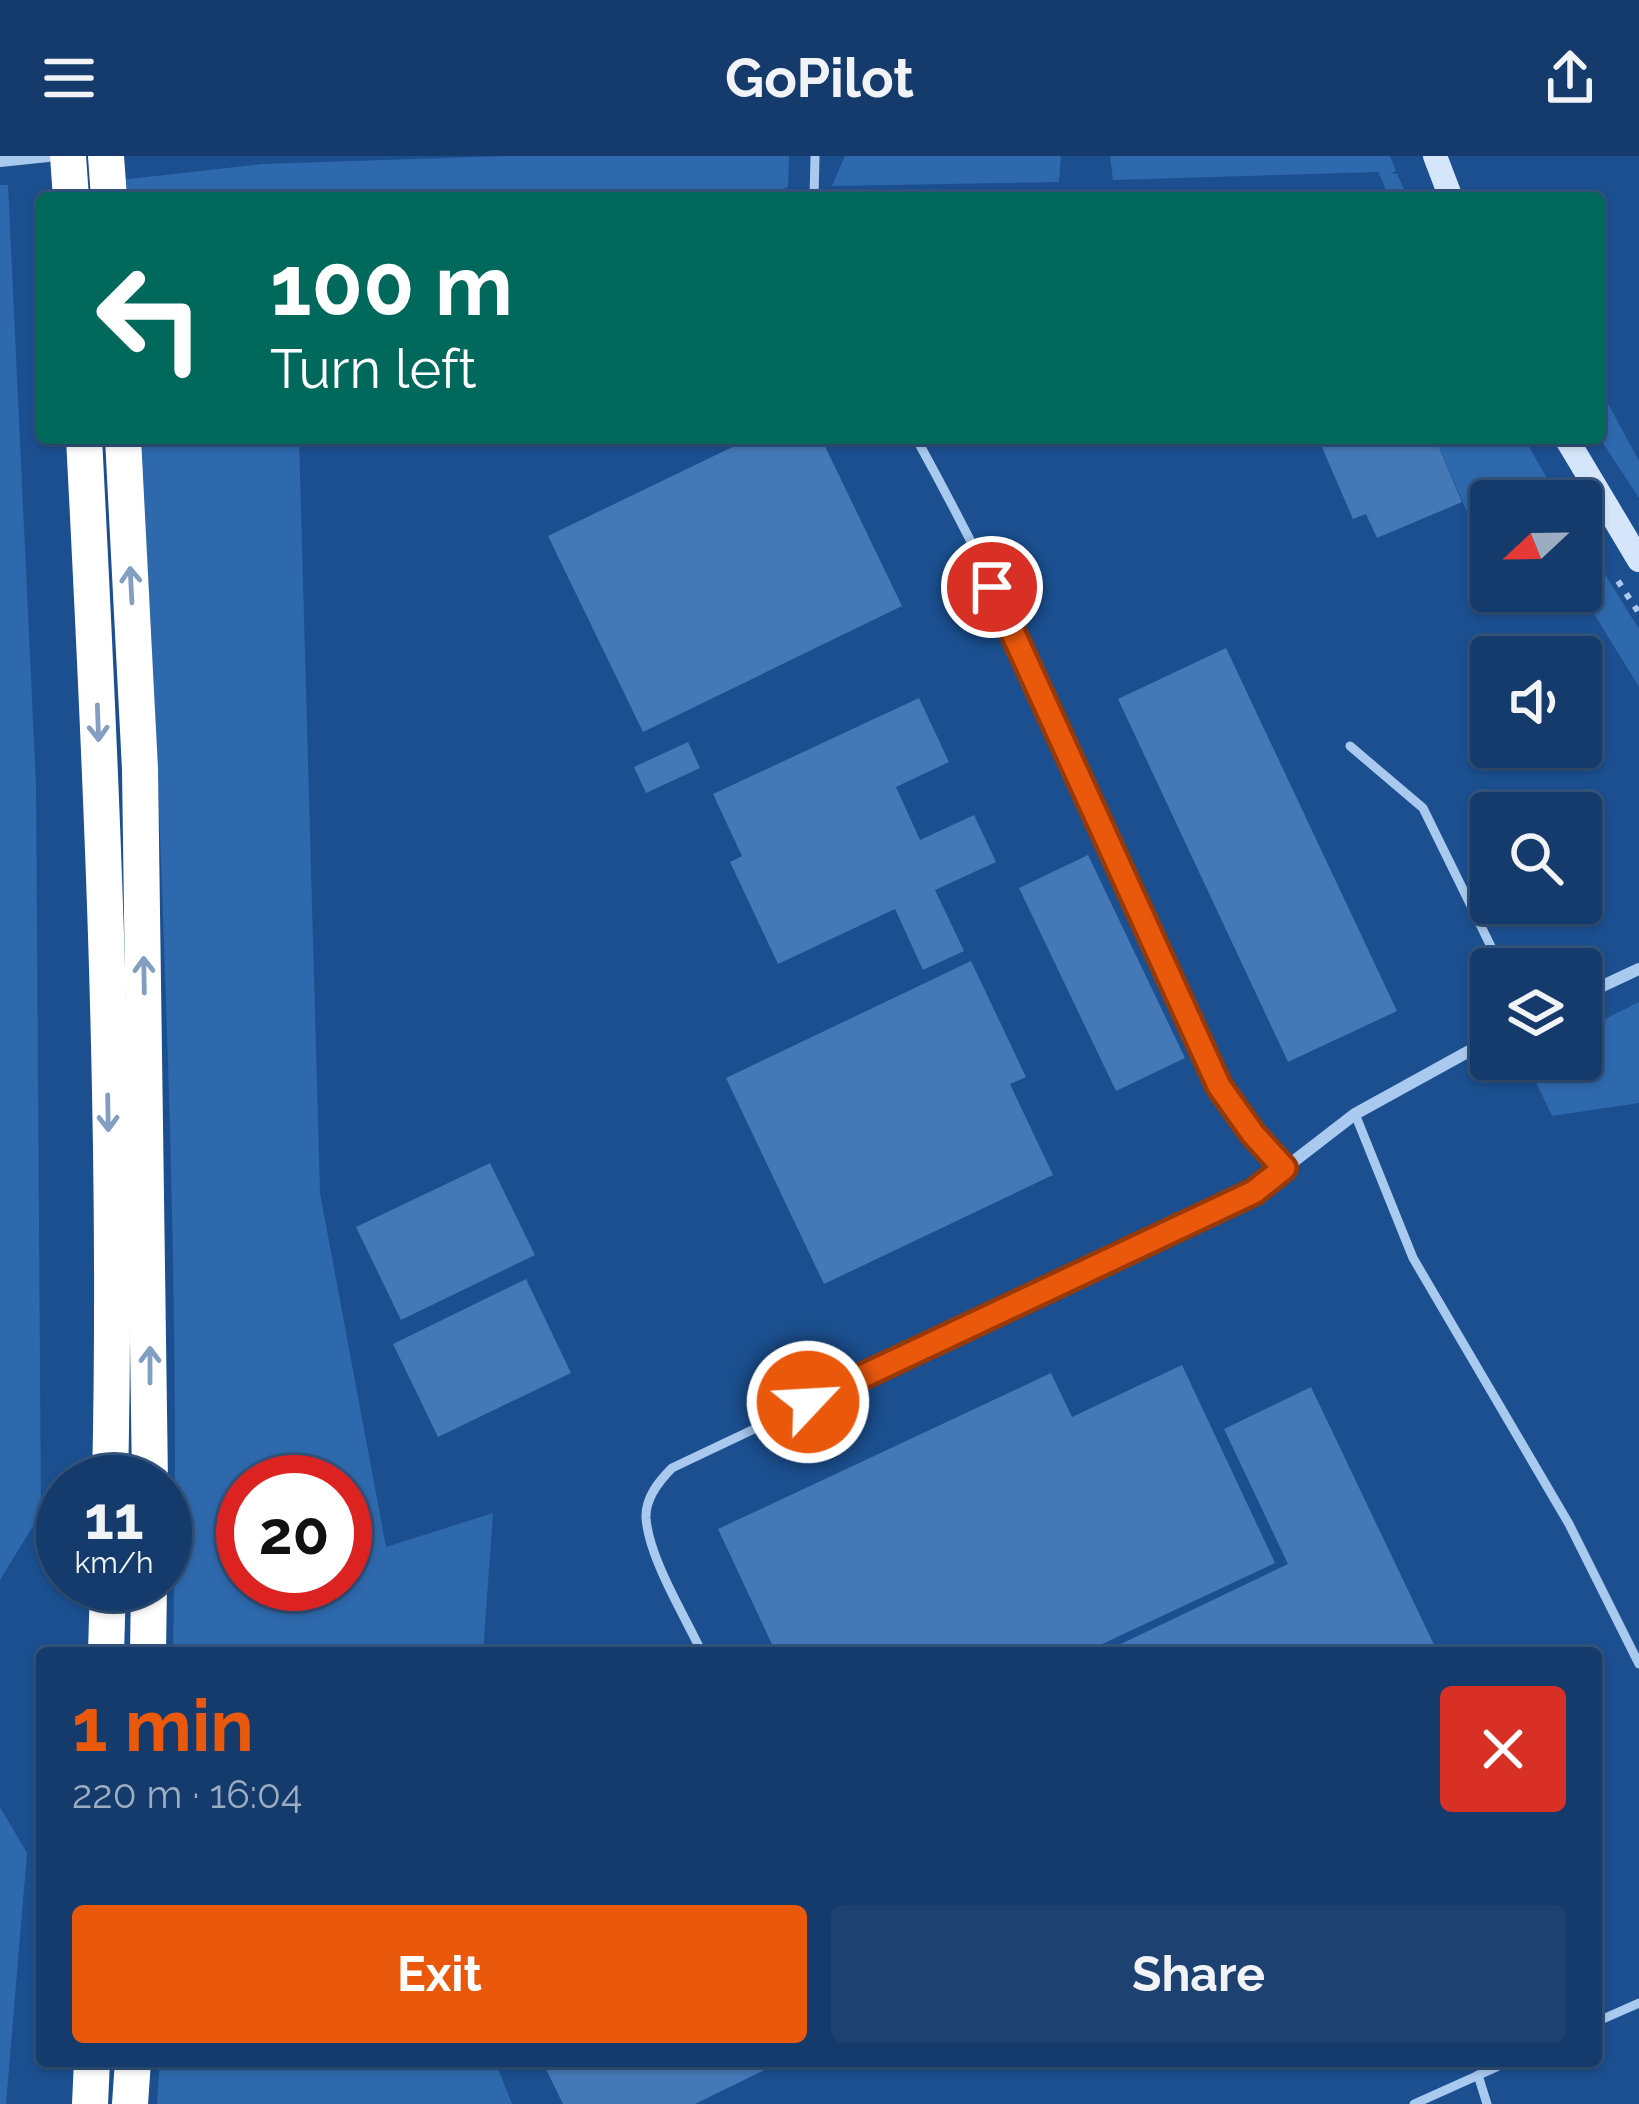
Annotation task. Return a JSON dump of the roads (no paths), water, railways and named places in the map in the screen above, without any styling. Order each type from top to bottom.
[{"type":"highway","points":[[68,156],[70,192]]},
{"type":"highway","points":[[106,156],[109,192]]},
{"type":"highway","points":[[84,444],[102,858],[110,1176],[110,1455]]},
{"type":"highway","points":[[123,444],[140,770],[150,1455]]},
{"type":"highway","points":[[106,1647],[107,1611]]},
{"type":"highway","points":[[148,1647],[149,1611]]},
{"type":"highway","points":[[90,2104],[92,2067]]},
{"type":"highway","points":[[130,2104],[133,2067]]},
{"type":"street","points":[[0,160],[48,156]]},
{"type":"street","points":[[1435,156],[1449,192]]},
{"type":"street","points":[[1570,444],[1639,560]]},
{"type":"street","points":[[1602,986],[1639,969]]},
{"type":"street","points":[[1254,1192],[1354,1114],[1470,1051]]},
{"type":"lane","points":[[814,192],[815,156]]},
{"type":"lane","points":[[919,444],[1050,710],[1219,1086],[1284,1168]]},
{"type":"lane","points":[[1350,746],[1424,808],[1492,948]]},
{"type":"lane","points":[[1354,1114],[1413,1258],[1569,1524],[1639,1664]]},
{"type":"lane","points":[[699,1647],[656,1554],[646,1516],[651,1496],[672,1468],[1254,1192]]},
{"type":"lane","points":[[1602,2019],[1639,2003]]},
{"type":"lane","points":[[1414,2104],[1496,2067]]},
{"type":"lane","points":[[1478,2075],[1487,2104]]}]
